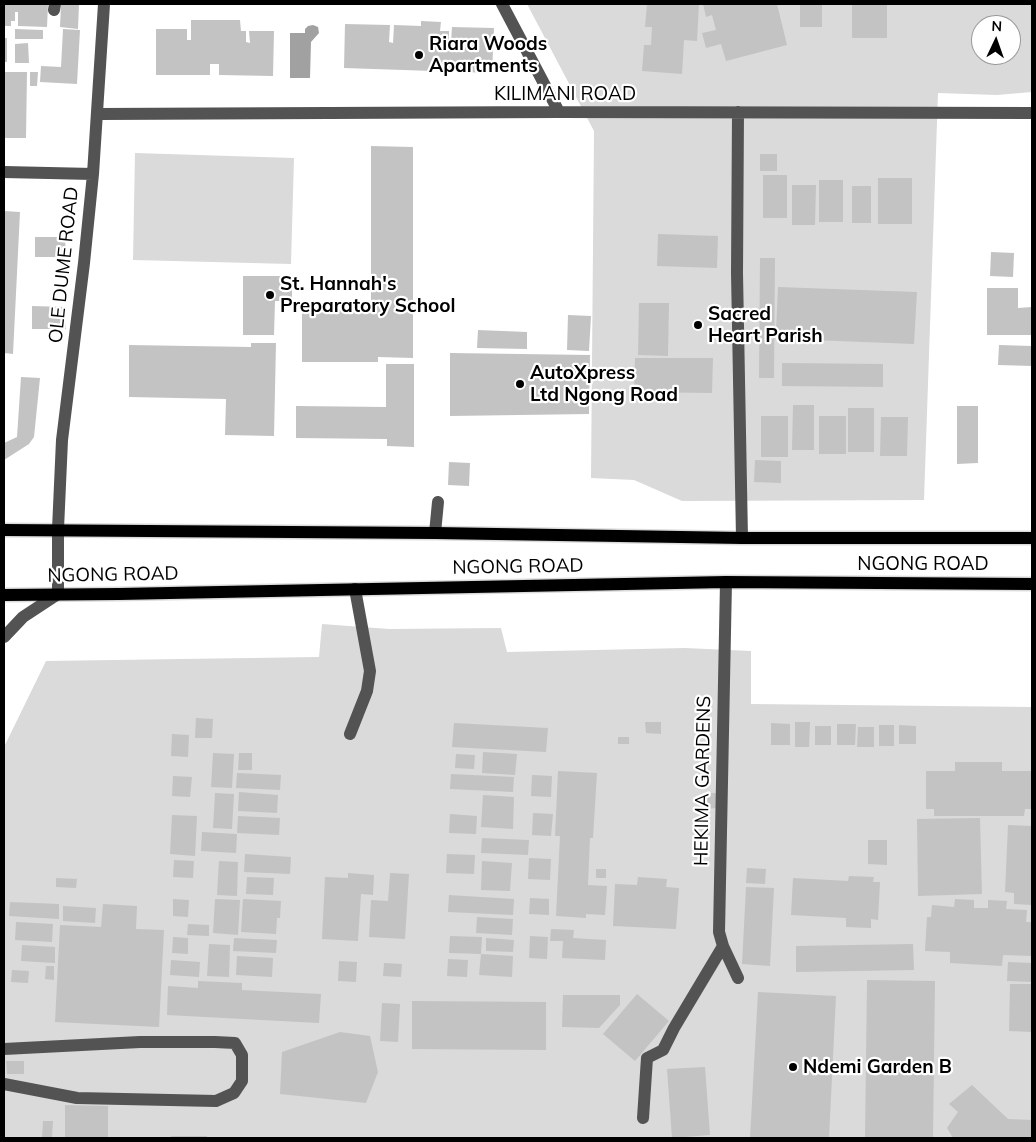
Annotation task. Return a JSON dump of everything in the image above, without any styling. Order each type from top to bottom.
[{"type":"main road","name":"NGONG ROAD","points":[[4,530],[436,533],[742,538],[1032,538]]},
{"type":"main road","name":"NGONG ROAD","points":[[4,595],[726,582],[1032,584]]},
{"type":"street","name":"OLE DUME ROAD","points":[[58,594],[58,529],[62,440],[93,174],[104,4]]},
{"type":"street","points":[[502,4],[558,112]]},
{"type":"street","name":"KILIMANI ROAD","points":[[98,114],[558,112],[1032,113]]},
{"type":"street","points":[[738,112],[738,273],[742,538]]},
{"type":"street","points":[[4,172],[93,174]]},
{"type":"street","points":[[436,533],[438,502]]},
{"type":"street","name":"HEKIMA GARDENS","points":[[726,582],[719,932],[723,946],[738,978]]},
{"type":"street","points":[[350,734],[367,691],[370,671],[355,589]]},
{"type":"street","points":[[4,637],[23,617],[58,594]]},
{"type":"street","points":[[643,1118],[647,1058],[662,1050],[723,946]]},
{"type":"street","points":[[4,1050],[140,1042],[215,1042],[235,1043],[242,1055],[242,1081],[234,1093],[216,1100],[78,1098],[4,1084]]},
{"type":"shaded area","points":[[527,4],[1032,4],[1032,92],[997,95],[938,93],[924,500],[682,501],[634,480],[591,478],[594,131]]},
{"type":"shaded area","points":[[308,26],[318,27],[319,33],[311,42],[310,78],[290,78],[290,33],[305,33],[305,29]]},
{"type":"shaded area","points":[[135,153],[294,158],[291,264],[133,260]]},
{"type":"shaded area","points":[[322,624],[389,629],[501,628],[507,652],[685,648],[751,651],[751,704],[1032,707],[1032,1138],[4,1138],[4,747],[46,661],[319,657]]},
{"type":"building","points":[[4,4],[48,4],[47,27],[18,26],[18,12],[15,12],[15,21],[11,21],[11,26],[4,26]]},
{"type":"building","points":[[61,4],[79,4],[78,29],[60,27]]},
{"type":"building","points":[[647,4],[699,4],[697,41],[684,40],[682,74],[642,71],[644,45],[651,45],[652,27],[645,27]]},
{"type":"building","points":[[703,4],[777,4],[787,45],[726,61],[721,44],[706,48],[702,33],[716,30],[712,15],[706,17]]},
{"type":"building","points":[[800,4],[822,4],[822,27],[800,27]]},
{"type":"building","points":[[852,4],[887,4],[887,38],[852,38]]},
{"type":"building","points":[[191,20],[240,20],[241,31],[246,31],[246,42],[250,43],[249,31],[274,31],[273,76],[219,75],[219,64],[210,64],[210,75],[156,75],[156,29],[187,29],[187,40],[191,40]]},
{"type":"building","name":"Riara Woods Apartments","points":[[421,21],[441,22],[440,31],[449,31],[449,41],[451,42],[452,27],[494,28],[492,73],[344,68],[345,24],[390,25],[389,42],[393,43],[394,25],[421,26]]},
{"type":"building","points":[[15,29],[43,30],[43,39],[15,39]]},
{"type":"building","points":[[63,29],[80,30],[77,84],[40,82],[41,66],[61,67]]},
{"type":"building","points":[[4,38],[7,38],[7,62],[4,62]]},
{"type":"building","points":[[28,43],[29,63],[15,63],[15,44]]},
{"type":"building","points":[[4,72],[27,72],[26,138],[4,138]]},
{"type":"building","points":[[30,72],[38,72],[37,86],[30,86]]},
{"type":"building","points":[[371,146],[413,147],[413,358],[378,357],[378,362],[302,362],[302,310],[371,310]]},
{"type":"building","points":[[760,154],[777,154],[777,171],[760,171]]},
{"type":"building","points":[[763,175],[787,175],[787,218],[763,218]]},
{"type":"building","points":[[878,178],[912,178],[912,224],[878,224]]},
{"type":"building","points":[[819,180],[843,180],[843,222],[819,222]]},
{"type":"building","points":[[792,185],[816,185],[815,225],[792,225]]},
{"type":"building","points":[[852,186],[871,186],[871,223],[852,223]]},
{"type":"building","points":[[4,211],[20,212],[13,354],[4,353]]},
{"type":"building","points":[[658,234],[718,236],[717,268],[657,266]]},
{"type":"building","points":[[35,237],[65,237],[66,257],[35,257]]},
{"type":"building","points":[[991,252],[1014,253],[1013,277],[990,276]]},
{"type":"building","points":[[760,258],[775,258],[774,378],[759,378]]},
{"type":"building","points":[[243,276],[292,276],[292,301],[275,301],[274,335],[243,335]]},
{"type":"building","points":[[778,287],[917,292],[914,344],[812,340],[813,332],[776,331]]},
{"type":"building","points":[[987,288],[1018,288],[1018,308],[1032,307],[1032,335],[987,335]]},
{"type":"building","points":[[639,303],[669,303],[668,356],[638,355]]},
{"type":"building","points":[[32,306],[66,307],[66,329],[32,329]]},
{"type":"building","points":[[568,315],[591,316],[589,351],[567,350]]},
{"type":"building","points":[[478,330],[527,332],[527,349],[477,348]]},
{"type":"building","points":[[251,343],[276,343],[274,436],[225,435],[226,399],[129,397],[129,345],[251,347]]},
{"type":"building","points":[[999,345],[1032,346],[1032,366],[998,365]]},
{"type":"building","name":"AutoXpress Ltd Ngong Road","points":[[450,353],[590,355],[589,414],[450,416]]},
{"type":"building","points":[[635,358],[713,358],[712,393],[634,392]]},
{"type":"building","points":[[782,363],[883,364],[883,387],[782,386]]},
{"type":"building","points":[[386,364],[414,364],[414,447],[387,446],[387,439],[296,438],[296,406],[386,407]]},
{"type":"building","points":[[21,377],[40,378],[34,437],[29,444],[4,460],[4,443],[17,437]]},
{"type":"building","points":[[793,405],[814,405],[814,450],[792,450]]},
{"type":"building","points":[[957,406],[978,406],[978,463],[957,464]]},
{"type":"building","points":[[848,408],[874,408],[874,452],[848,452]]},
{"type":"building","points":[[761,416],[788,416],[788,457],[761,457]]},
{"type":"building","points":[[819,416],[846,416],[846,454],[819,454]]},
{"type":"building","points":[[881,417],[908,417],[907,456],[880,456]]},
{"type":"building","points":[[755,460],[781,461],[781,483],[754,482]]},
{"type":"building","points":[[449,462],[470,463],[469,486],[448,485]]},
{"type":"building","points":[[196,718],[213,719],[212,738],[195,738]]},
{"type":"building","points":[[645,722],[661,722],[661,734],[646,733]]},
{"type":"building","points":[[795,722],[810,722],[809,747],[795,747]]},
{"type":"building","points":[[454,723],[548,728],[546,752],[452,747]]},
{"type":"building","points":[[771,723],[790,724],[790,745],[771,745]]},
{"type":"building","points":[[837,724],[856,724],[855,745],[837,745]]},
{"type":"building","points":[[879,725],[894,725],[894,746],[879,746]]},
{"type":"building","points":[[899,725],[916,726],[916,744],[899,744]]},
{"type":"building","points":[[815,726],[831,726],[831,745],[815,745]]},
{"type":"building","points":[[858,727],[874,727],[874,747],[857,747]]},
{"type":"building","points":[[172,734],[189,735],[188,757],[171,756]]},
{"type":"building","points":[[618,737],[629,737],[629,744],[618,744]]},
{"type":"building","points":[[483,752],[517,754],[515,775],[482,773]]},
{"type":"building","points":[[213,753],[234,754],[232,788],[211,787]]},
{"type":"building","points":[[239,753],[252,753],[252,770],[238,770]]},
{"type":"building","points":[[456,754],[475,755],[474,769],[455,768]]},
{"type":"building","points":[[955,762],[1002,762],[1002,771],[1032,771],[1032,809],[1025,809],[1024,816],[934,816],[934,809],[926,809],[926,771],[955,771]]},
{"type":"building","points":[[558,771],[597,773],[593,838],[590,838],[588,885],[607,886],[605,915],[586,914],[586,918],[556,916],[560,836],[555,836]]},
{"type":"building","points":[[237,773],[281,775],[280,790],[236,788]]},
{"type":"building","points":[[451,774],[514,777],[513,792],[450,789]]},
{"type":"building","points":[[532,775],[552,776],[551,797],[531,796]]},
{"type":"building","points":[[173,776],[192,777],[190,797],[172,796]]},
{"type":"building","points":[[239,792],[278,795],[277,813],[238,811]]},
{"type":"building","points":[[215,793],[234,794],[232,829],[213,828]]},
{"type":"building","points":[[705,793],[716,793],[717,808],[705,809]]},
{"type":"building","points":[[483,795],[514,797],[513,829],[481,827]]},
{"type":"building","points":[[533,813],[553,814],[551,836],[532,835]]},
{"type":"building","points":[[450,814],[477,816],[476,834],[449,833]]},
{"type":"building","points":[[172,815],[197,816],[195,856],[170,854]]},
{"type":"building","points":[[238,816],[280,818],[279,835],[237,833]]},
{"type":"building","points":[[980,818],[982,894],[918,896],[917,819]]},
{"type":"building","points":[[1008,825],[1032,826],[1032,905],[1014,904],[1014,893],[1005,892]]},
{"type":"building","points":[[202,832],[237,834],[236,853],[201,851]]},
{"type":"building","points":[[482,838],[529,840],[528,855],[481,853]]},
{"type":"building","points":[[868,840],[887,840],[887,865],[868,864]]},
{"type":"building","points":[[245,854],[291,857],[290,874],[244,872]]},
{"type":"building","points":[[447,854],[475,855],[474,874],[446,873]]},
{"type":"building","points":[[529,858],[551,859],[550,880],[528,879]]},
{"type":"building","points":[[174,860],[194,861],[193,878],[173,877]]},
{"type":"building","points":[[219,861],[238,862],[237,896],[217,895]]},
{"type":"building","points":[[482,861],[512,863],[510,891],[481,890]]},
{"type":"building","points":[[747,868],[766,869],[765,884],[746,883]]},
{"type":"building","points":[[596,869],[606,869],[606,878],[596,878]]},
{"type":"building","points":[[348,873],[374,875],[373,895],[361,894],[358,941],[322,939],[325,877],[348,878]]},
{"type":"building","points":[[390,873],[409,874],[405,939],[369,937],[371,900],[388,901]]},
{"type":"building","points":[[849,876],[874,877],[873,882],[880,882],[878,920],[871,919],[871,928],[846,927],[846,918],[791,915],[793,878],[848,881]]},
{"type":"building","points":[[247,877],[274,878],[273,895],[246,894]]},
{"type":"building","points":[[638,877],[667,879],[666,887],[679,888],[676,929],[613,926],[615,884],[637,885]]},
{"type":"building","points":[[56,878],[77,879],[76,888],[56,887]]},
{"type":"building","points":[[746,887],[774,888],[770,966],[742,964]]},
{"type":"building","points":[[449,895],[514,899],[513,915],[448,912]]},
{"type":"building","points":[[530,898],[549,899],[549,915],[529,914]]},
{"type":"building","points":[[173,899],[189,900],[188,917],[173,916]]},
{"type":"building","points":[[215,899],[240,900],[238,935],[213,933]]},
{"type":"building","points":[[243,899],[281,901],[280,918],[277,918],[276,934],[241,932]]},
{"type":"building","points":[[955,899],[974,900],[974,908],[988,908],[988,900],[1007,901],[1006,909],[1027,910],[1026,922],[1032,922],[1032,956],[1003,955],[1002,966],[950,963],[950,952],[925,951],[927,917],[931,917],[932,905],[954,907]]},
{"type":"building","points":[[10,902],[59,904],[59,919],[9,916]]},
{"type":"building","points":[[103,904],[137,906],[136,929],[164,930],[159,1027],[55,1022],[60,925],[101,927]]},
{"type":"building","points":[[63,906],[96,908],[95,923],[63,921]]},
{"type":"building","points":[[477,917],[513,919],[512,935],[476,933]]},
{"type":"building","points":[[16,922],[53,924],[52,942],[15,940]]},
{"type":"building","points":[[188,924],[209,925],[209,936],[187,935]]},
{"type":"building","points":[[551,929],[574,930],[573,938],[606,940],[605,960],[562,958],[563,941],[550,941]]},
{"type":"building","points":[[450,936],[482,937],[481,954],[449,953]]},
{"type":"building","points":[[530,936],[548,937],[547,959],[529,958]]},
{"type":"building","points":[[173,937],[188,938],[188,954],[172,953]]},
{"type":"building","points":[[234,938],[277,940],[276,953],[233,951]]},
{"type":"building","points":[[486,938],[514,940],[513,952],[486,951]]},
{"type":"building","points":[[209,944],[230,945],[229,977],[207,976]]},
{"type":"building","points":[[913,944],[914,970],[796,972],[796,946]]},
{"type":"building","points":[[22,945],[55,947],[55,963],[21,961]]},
{"type":"building","points":[[481,954],[513,956],[512,977],[479,975]]},
{"type":"building","points":[[237,956],[273,958],[272,977],[236,975]]},
{"type":"building","points":[[448,959],[468,960],[467,977],[447,976]]},
{"type":"building","points":[[171,960],[200,962],[199,977],[170,975]]},
{"type":"building","points":[[339,961],[357,962],[356,982],[338,981]]},
{"type":"building","points":[[1008,962],[1032,963],[1032,982],[1007,981]]},
{"type":"building","points":[[384,963],[402,964],[401,977],[383,976]]},
{"type":"building","points":[[46,966],[54,966],[54,980],[45,979]]},
{"type":"building","points":[[12,970],[29,971],[28,983],[11,982]]},
{"type":"building","points":[[867,980],[935,981],[933,1138],[865,1138]]},
{"type":"building","points":[[198,981],[242,983],[242,990],[321,994],[319,1023],[167,1015],[168,986],[198,988]]},
{"type":"building","points":[[1010,984],[1032,984],[1032,1032],[1009,1031]]},
{"type":"building","name":"Ndemi Garden B","points":[[758,992],[836,996],[829,1138],[750,1138]]},
{"type":"building","points":[[637,994],[669,1021],[635,1061],[603,1034]]},
{"type":"building","points":[[563,995],[620,995],[620,1005],[599,1028],[562,1027]]},
{"type":"building","points":[[412,1001],[546,1002],[546,1050],[412,1049]]},
{"type":"building","points":[[382,1003],[400,1004],[398,1042],[380,1041]]},
{"type":"building","points":[[340,1032],[370,1036],[378,1072],[366,1103],[280,1094],[282,1052]]},
{"type":"building","points":[[6,1061],[24,1061],[24,1074],[7,1074]]},
{"type":"building","points":[[705,1067],[710,1135],[672,1138],[667,1069]]},
{"type":"building","points":[[972,1085],[1008,1119],[1032,1120],[1032,1138],[953,1138],[947,1128],[958,1112],[949,1104]]},
{"type":"building","points":[[65,1105],[108,1106],[108,1138],[65,1138]]},
{"type":"building","points":[[43,1121],[53,1121],[52,1138],[42,1138]]},
{"type":"building","points":[[171,1136],[207,1136],[207,1138],[171,1138]]},
{"type":"place","name":"Riara Woods Apartments","points":[[419,55]]},
{"type":"place","name":"St. Hannah's Preparatory School","points":[[270,295]]},
{"type":"place","name":"Sacred Heart Parish","points":[[698,325]]},
{"type":"place","name":"AutoXpress Ltd Ngong Road","points":[[520,384]]},
{"type":"place","name":"Ndemi Garden B","points":[[793,1067]]}]
